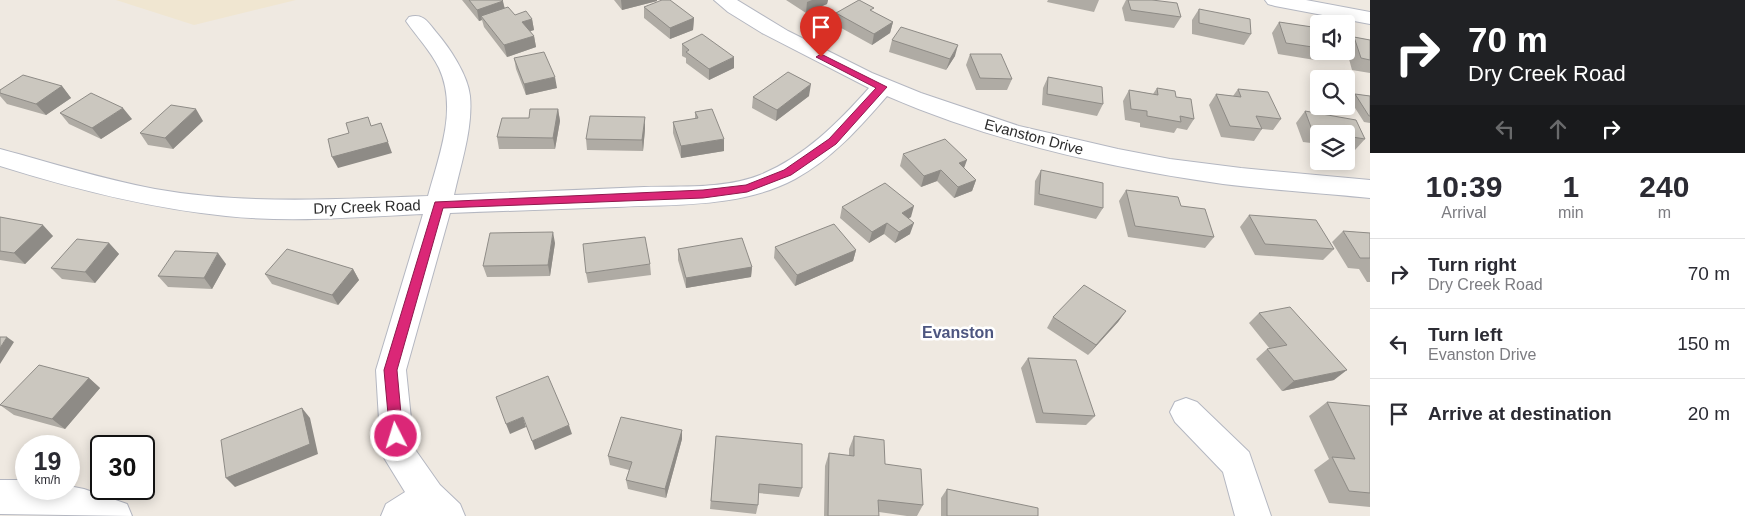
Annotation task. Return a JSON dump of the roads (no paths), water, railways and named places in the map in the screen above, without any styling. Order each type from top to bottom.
[{"type":"street","name":"Evanston Drive","points":[[724,0],[777,33],[882,87],[943,110],[1040,141],[1121,159],[1224,175],[1370,189]]},
{"type":"street","points":[[1275,0],[1370,18]]},
{"type":"street","points":[[400,516],[437,506],[398,453],[391,370],[439,204],[456,135],[459,96],[445,61],[436,46],[416,21]]},
{"type":"street","name":"Dry Creek Road","points":[[0,157],[71,179],[138,193],[227,207],[300,210],[703,194],[747,188],[788,173],[833,142],[882,87]]},
{"type":"street","points":[[1186,412],[1236,462],[1253,516]]},
{"type":"street","points":[[0,497],[36,497],[84,506],[114,516]]},
{"type":"district","name":"Evanston","points":[[958,332]]}]
